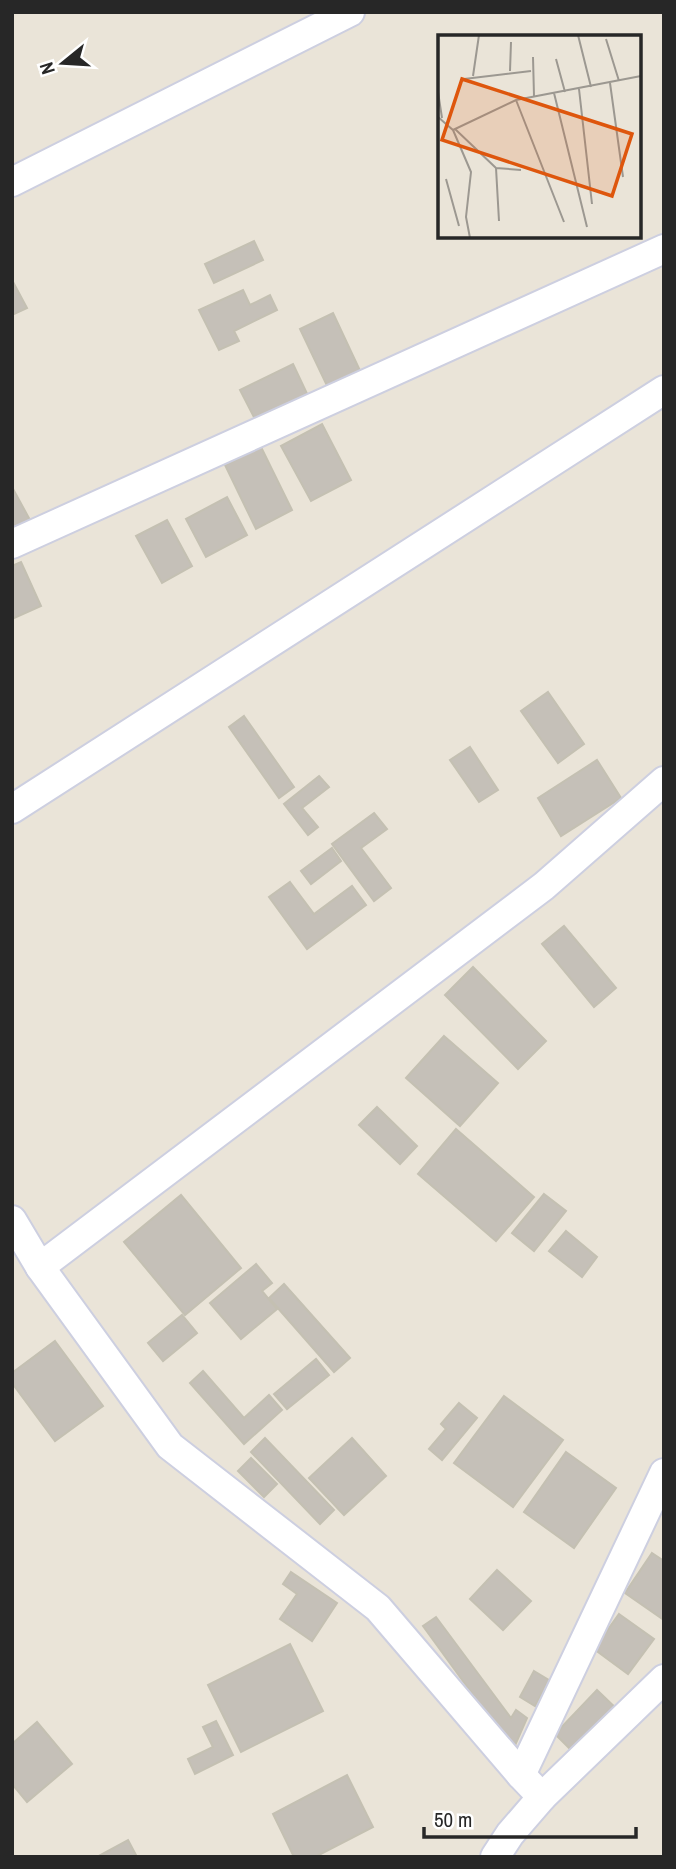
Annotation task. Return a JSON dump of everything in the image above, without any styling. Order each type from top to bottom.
[{"type":"street","points":[[12,182],[350,12]]},
{"type":"street","points":[[12,544],[664,249]]},
{"type":"street","points":[[12,809],[664,390]]},
{"type":"street","points":[[40,1266],[544,886],[664,780]]},
{"type":"street","points":[[12,1220],[40,1266],[170,1446],[378,1608],[542,1797]]},
{"type":"street","points":[[521,1775],[664,1473]]},
{"type":"street","points":[[495,1857],[510,1834],[542,1797],[664,1679]]},
{"type":"building","points":[[254,241],[263,260],[214,283],[205,264]]},
{"type":"building","points":[[12,280],[27,308],[12,315]]},
{"type":"building","points":[[243,290],[250,305],[270,295],[277,310],[234,331],[239,341],[219,350],[199,310]]},
{"type":"building","points":[[333,313],[363,377],[330,392],[300,329]]},
{"type":"building","points":[[293,364],[310,400],[258,425],[240,390]]},
{"type":"building","points":[[322,424],[351,480],[311,501],[281,446]]},
{"type":"building","points":[[261,447],[292,510],[256,529],[225,465]]},
{"type":"building","points":[[12,487],[30,520],[12,529]]},
{"type":"building","points":[[227,497],[247,535],[206,557],[186,519]]},
{"type":"building","points":[[167,520],[192,566],[162,583],[136,536]]},
{"type":"building","points":[[21,562],[41,606],[12,619],[12,566]]},
{"type":"building","points":[[548,692],[584,744],[558,763],[521,711]]},
{"type":"building","points":[[244,716],[294,787],[279,798],[229,727]]},
{"type":"building","points":[[470,747],[498,790],[479,802],[450,760]]},
{"type":"building","points":[[597,760],[621,798],[561,836],[538,798]]},
{"type":"building","points":[[319,776],[329,787],[302,808],[318,827],[308,835],[284,804]]},
{"type":"building","points":[[374,813],[387,829],[361,848],[391,888],[374,901],[332,844]]},
{"type":"building","points":[[332,848],[341,861],[311,884],[301,871]]},
{"type":"building","points":[[290,882],[314,914],[352,886],[366,905],[307,949],[269,897]]},
{"type":"building","points":[[564,926],[616,988],[594,1007],[542,944]]},
{"type":"building","points":[[473,967],[546,1041],[518,1069],[445,995]]},
{"type":"building","points":[[444,1036],[498,1083],[460,1126],[406,1078]]},
{"type":"building","points":[[377,1107],[417,1146],[400,1164],[359,1125]]},
{"type":"building","points":[[456,1129],[534,1197],[496,1241],[418,1174]]},
{"type":"building","points":[[544,1194],[566,1211],[534,1251],[512,1233]]},
{"type":"building","points":[[181,1195],[241,1268],[185,1315],[124,1242]]},
{"type":"building","points":[[566,1231],[597,1257],[582,1277],[549,1251]]},
{"type":"building","points":[[256,1264],[272,1283],[262,1291],[277,1309],[241,1339],[210,1303]]},
{"type":"building","points":[[284,1284],[350,1358],[334,1372],[269,1298]]},
{"type":"building","points":[[182,1315],[197,1333],[163,1361],[148,1343]]},
{"type":"building","points":[[55,1341],[103,1406],[55,1441],[12,1383],[12,1373]]},
{"type":"building","points":[[316,1359],[329,1375],[287,1409],[274,1394]]},
{"type":"building","points":[[203,1371],[244,1418],[269,1395],[282,1410],[244,1444],[190,1383]]},
{"type":"building","points":[[504,1396],[563,1440],[513,1507],[454,1463]]},
{"type":"building","points":[[459,1403],[477,1418],[442,1460],[429,1449],[446,1429],[441,1424]]},
{"type":"building","points":[[265,1438],[334,1510],[320,1524],[251,1452]]},
{"type":"building","points":[[352,1438],[386,1476],[344,1515],[309,1478]]},
{"type":"building","points":[[566,1452],[616,1488],[574,1548],[524,1512]]},
{"type":"building","points":[[251,1458],[277,1484],[264,1497],[238,1471]]},
{"type":"building","points":[[652,1553],[664,1561],[664,1620],[625,1593]]},
{"type":"building","points":[[497,1570],[531,1601],[503,1630],[470,1599]]},
{"type":"building","points":[[291,1572],[337,1603],[312,1641],[280,1619],[297,1594],[283,1584]]},
{"type":"building","points":[[619,1614],[654,1639],[628,1674],[594,1649]]},
{"type":"building","points":[[436,1617],[511,1718],[516,1710],[527,1718],[513,1750],[423,1626]]},
{"type":"building","points":[[290,1644],[323,1711],[241,1752],[208,1685]]},
{"type":"building","points":[[534,1671],[549,1680],[535,1706],[520,1697]]},
{"type":"building","points":[[597,1690],[621,1713],[579,1758],[555,1734]]},
{"type":"building","points":[[216,1721],[233,1755],[195,1774],[188,1759],[213,1747],[203,1727]]},
{"type":"building","points":[[37,1722],[72,1764],[27,1802],[12,1784],[12,1744]]},
{"type":"building","points":[[347,1775],[373,1827],[315,1857],[294,1857],[273,1814]]},
{"type":"building","points":[[128,1840],[137,1857],[97,1857]]}]
